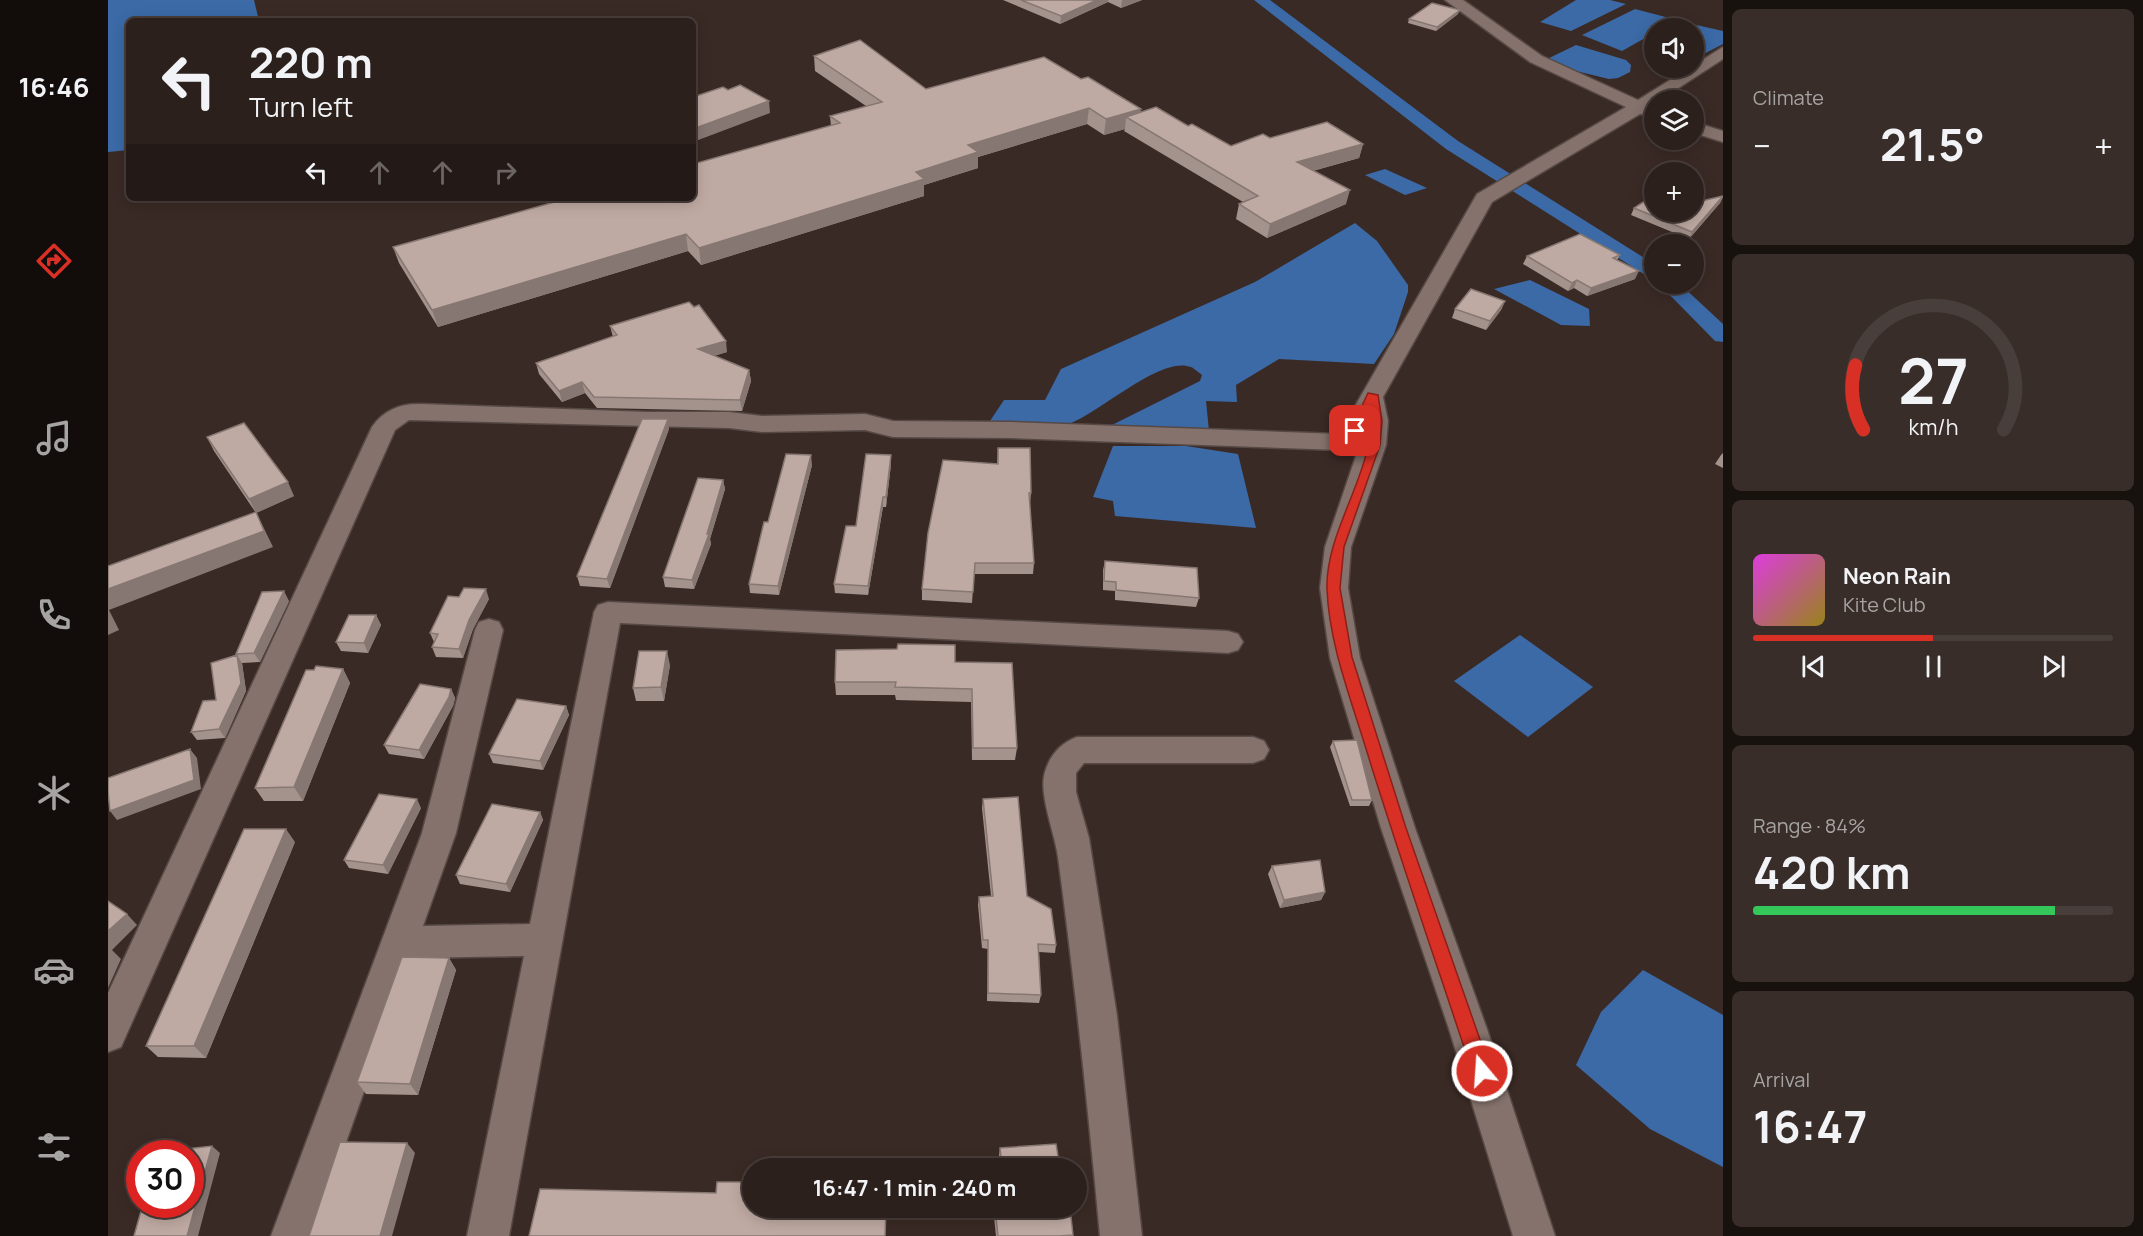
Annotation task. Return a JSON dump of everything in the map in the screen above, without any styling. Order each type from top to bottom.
[{"type":"street","points":[[1453,0],[1536,59],[1644,110]]},
{"type":"street","points":[[1673,90],[1723,52]]},
{"type":"street","points":[[108,1034],[384,427],[394,417],[410,410],[648,420],[729,420],[762,424],[865,422],[893,429],[1011,430],[1070,434],[1339,442],[1347,440],[1355,431],[1372,395],[1484,198],[1644,112]]},
{"type":"street","points":[[1704,130],[1723,137]]},
{"type":"street","points":[[1372,395],[1376,421],[1374,445],[1338,547],[1334,588],[1345,657],[1398,828],[1468,1029],[1534,1236]]},
{"type":"street","points":[[488,1236],[608,612],[1228,642]]},
{"type":"street","points":[[292,1236],[439,833],[489,630]]},
{"type":"street","points":[[1121,1236],[1098,1016],[1072,838],[1060,792],[1060,773],[1066,759],[1077,750],[1254,750]]},
{"type":"street","points":[[399,942],[545,940]]},
{"type":"water","points":[[108,0],[254,0],[258,18],[126,18],[126,150],[108,152]]},
{"type":"water","points":[[1576,0],[1610,0],[1626,4],[1571,31],[1540,22]]},
{"type":"water","points":[[1635,9],[1669,18],[1644,18],[1644,39],[1622,51],[1582,35]]},
{"type":"water","points":[[1704,27],[1723,31],[1723,44],[1704,54]]},
{"type":"water","points":[[1576,45],[1626,60],[1631,65],[1630,72],[1618,78],[1609,79],[1547,64],[1545,60]]},
{"type":"water","points":[[1385,169],[1427,188],[1405,195],[1365,175]]},
{"type":"water","points":[[1355,223],[1377,241],[1408,285],[1408,292],[1394,334],[1374,364],[1279,359],[1236,385],[1237,402],[1206,401],[1209,431],[1110,426],[1200,381],[1202,375],[1194,368],[1178,366],[1163,369],[1147,377],[1068,424],[1043,425],[990,421],[1004,400],[1045,400],[1061,369],[1255,282]]},
{"type":"water","points":[[1530,280],[1589,309],[1590,326],[1561,325],[1494,289]]},
{"type":"water","points":[[1113,446],[1186,446],[1238,454],[1256,528],[1115,516],[1113,501],[1093,497]]},
{"type":"water","points":[[1520,635],[1593,687],[1528,737],[1454,681]]},
{"type":"water","points":[[1643,970],[1723,1015],[1723,1167],[1650,1129],[1576,1065],[1601,1012]]},
{"type":"building","points":[[1021,0],[1097,0],[1061,16]]},
{"type":"building","points":[[1432,3],[1460,10],[1437,27],[1409,19]]},
{"type":"building","points":[[860,40],[926,89],[1044,57],[1081,79],[1088,77],[1141,109],[1106,119],[1089,108],[968,145],[978,152],[916,172],[924,179],[699,248],[686,234],[432,310],[393,247],[558,201],[696,201],[696,163],[840,123],[830,116],[882,102],[814,56]]},
{"type":"building","points":[[740,85],[769,101],[696,128],[696,96],[723,87],[728,90]]},
{"type":"building","points":[[1156,107],[1188,126],[1192,124],[1231,146],[1263,134],[1270,138],[1327,122],[1363,144],[1297,162],[1350,190],[1270,224],[1239,204],[1258,196],[1126,117]]},
{"type":"building","points":[[1723,196],[1704,218],[1704,200]]},
{"type":"building","points":[[1644,202],[1644,212],[1634,208]]},
{"type":"building","points":[[1668,222],[1701,222],[1692,232]]},
{"type":"building","points":[[1580,234],[1620,255],[1613,258],[1639,271],[1591,288],[1577,280],[1572,283],[1527,256]]},
{"type":"building","points":[[1471,289],[1505,301],[1490,321],[1455,309]]},
{"type":"building","points":[[689,302],[694,307],[699,305],[726,341],[698,349],[749,370],[740,400],[594,397],[582,382],[559,391],[536,363],[617,335],[610,326]]},
{"type":"building","points":[[642,419],[668,419],[607,579],[577,576]]},
{"type":"building","points":[[244,423],[288,482],[249,499],[207,437]]},
{"type":"building","points":[[998,448],[1030,448],[1031,493],[1029,493],[1034,563],[975,563],[973,592],[922,589],[928,533],[943,460],[998,464]]},
{"type":"building","points":[[786,454],[811,455],[778,586],[749,584],[764,522],[768,522]]},
{"type":"building","points":[[866,454],[891,455],[886,497],[883,497],[868,586],[834,584],[846,526],[856,526]]},
{"type":"building","points":[[698,478],[723,480],[707,534],[709,534],[692,580],[663,577]]},
{"type":"building","points":[[256,512],[264,531],[108,589],[108,566]]},
{"type":"building","points":[[1105,561],[1197,568],[1199,598],[1116,590],[1116,582],[1104,581]]},
{"type":"building","points":[[464,588],[486,589],[469,620],[459,649],[432,647],[438,634],[430,633],[448,596],[459,597]]},
{"type":"building","points":[[284,591],[254,653],[236,654],[262,592]]},
{"type":"building","points":[[349,615],[376,615],[364,643],[336,642]]},
{"type":"building","points":[[898,644],[955,645],[955,662],[1012,663],[1017,748],[973,748],[972,689],[895,687],[896,682],[835,682],[836,650],[897,649]]},
{"type":"building","points":[[639,651],[667,651],[661,687],[633,688]]},
{"type":"building","points":[[237,655],[241,683],[219,729],[191,732],[203,701],[216,700],[211,663]]},
{"type":"building","points":[[316,666],[343,669],[294,787],[255,788],[306,670],[314,670]]},
{"type":"building","points":[[420,684],[451,689],[449,697],[419,750],[384,745]]},
{"type":"building","points":[[517,699],[566,706],[540,761],[489,754]]},
{"type":"building","points":[[1357,740],[1372,800],[1352,800],[1333,741]]},
{"type":"building","points":[[190,749],[194,780],[110,811],[108,778]]},
{"type":"building","points":[[379,794],[417,799],[383,865],[344,860]]},
{"type":"building","points":[[1018,797],[1027,896],[1051,909],[1056,945],[1038,944],[1041,995],[988,993],[988,940],[983,940],[979,897],[993,896],[983,799]]},
{"type":"building","points":[[492,804],[540,812],[506,884],[456,875]]},
{"type":"building","points":[[244,829],[286,829],[194,1046],[146,1046]]},
{"type":"building","points":[[1320,860],[1325,892],[1284,900],[1272,866]]},
{"type":"building","points":[[108,901],[127,914],[108,931]]},
{"type":"building","points":[[402,957],[449,958],[410,1084],[357,1082]]},
{"type":"building","points":[[340,1142],[407,1143],[380,1236],[309,1236]]},
{"type":"building","points":[[1056,1144],[1058,1158],[1001,1158],[1000,1148]]},
{"type":"building","points":[[212,1146],[204,1175],[204,1147]]},
{"type":"building","points":[[717,1182],[742,1182],[742,1218],[886,1218],[885,1236],[529,1236],[540,1189],[716,1193]]},
{"type":"building","points":[[139,1218],[192,1218],[187,1236],[134,1236]]},
{"type":"building","points":[[996,1218],[1071,1218],[1073,1235],[998,1236]]},
{"type":"waterway","points":[[1261,0],[1452,145],[1644,266]]},
{"type":"waterway","points":[[1679,294],[1723,336]]},
{"type":"route","points":[[1355,431],[1372,395],[1376,421],[1374,445],[1338,547],[1334,588],[1345,657],[1398,828],[1482,1071]]}]
